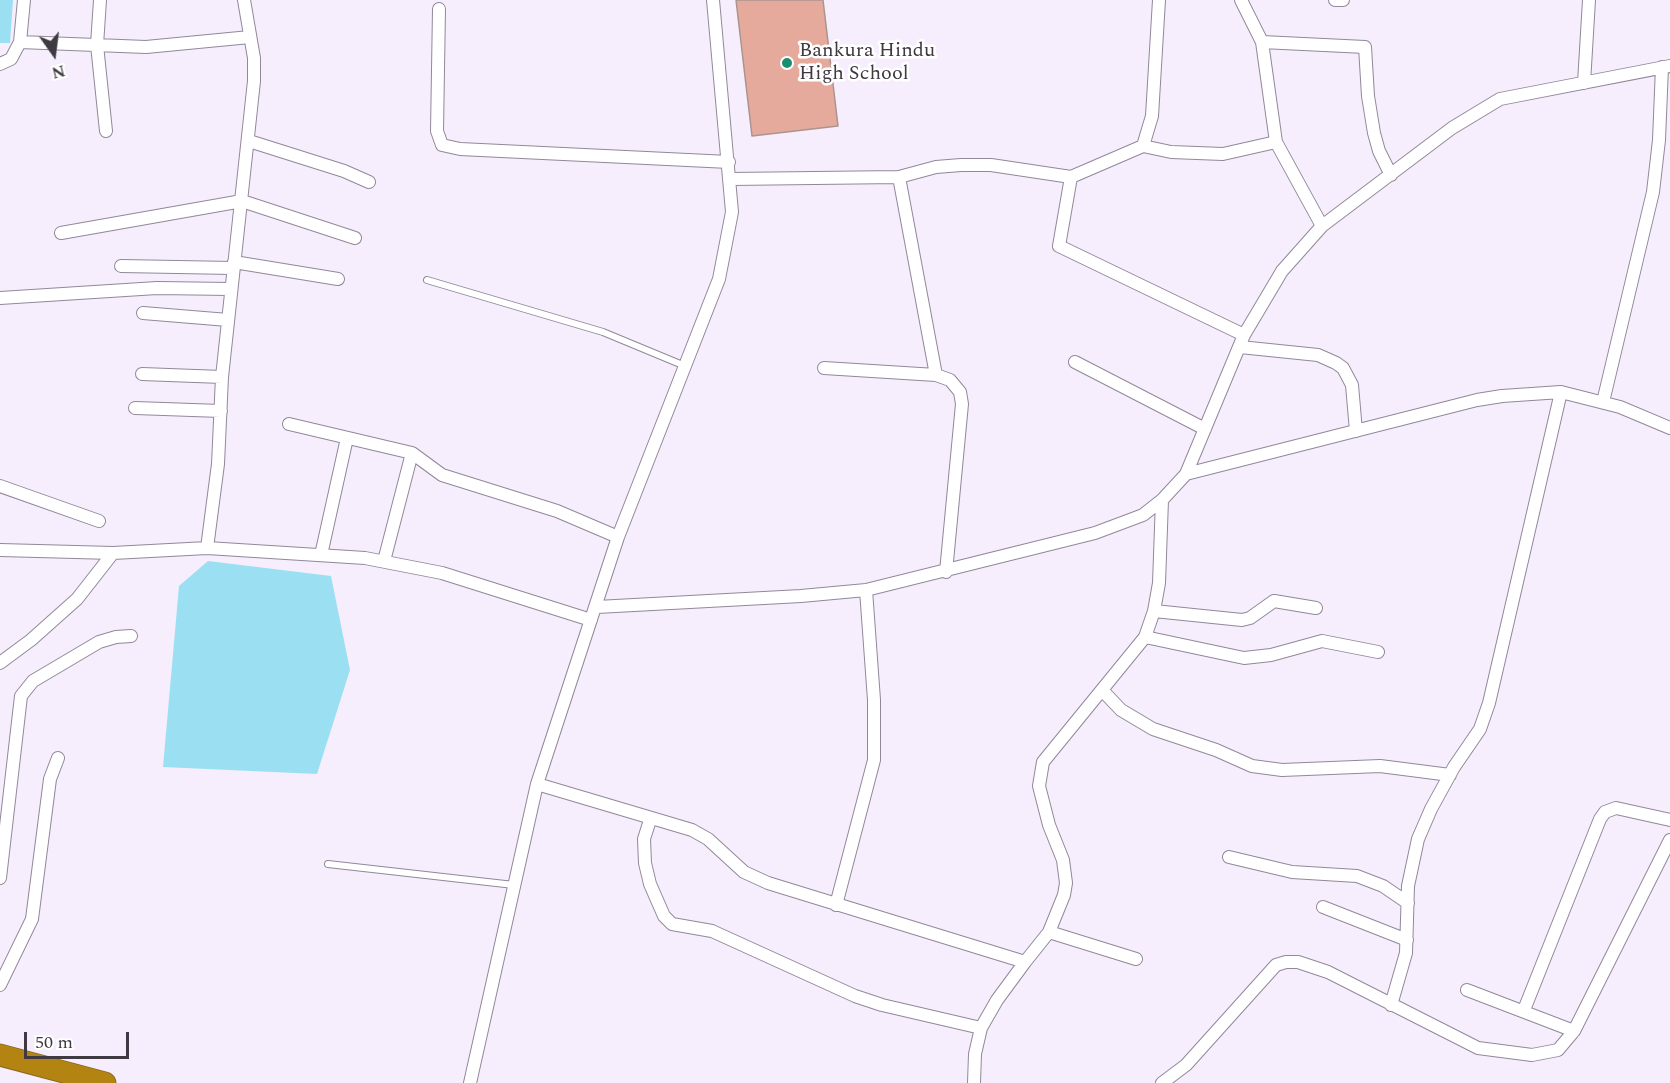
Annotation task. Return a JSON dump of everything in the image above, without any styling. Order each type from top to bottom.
[{"type":"highway","points":[[0,1055],[105,1083]]},
{"type":"street","points":[[0,64],[11,59],[20,42],[24,0]]},
{"type":"street","points":[[100,0],[98,45],[106,131]]},
{"type":"street","points":[[207,548],[218,464],[222,377],[254,81],[244,0]]},
{"type":"street","points":[[470,1083],[537,784],[597,607],[618,537],[719,279],[732,212],[713,0]]},
{"type":"street","points":[[1143,146],[1152,116],[1159,0]]},
{"type":"street","points":[[1241,0],[1262,42],[1276,142],[1322,226]]},
{"type":"street","points":[[1335,0],[1343,0]]},
{"type":"street","points":[[1584,83],[1589,0]]},
{"type":"street","points":[[439,9],[437,131],[442,146],[460,149],[729,162]]},
{"type":"street","points":[[20,42],[168,46],[250,37]]},
{"type":"street","points":[[1262,42],[1365,47],[1368,96],[1374,133],[1379,151],[1391,175]]},
{"type":"street","points":[[597,607],[801,596],[866,590],[946,572],[1122,525],[1143,515],[1162,500],[1186,474],[1242,341],[1282,271],[1322,226],[1452,128],[1500,99],[1666,67],[1653,192],[1603,402]]},
{"type":"street","points":[[249,141],[369,182]]},
{"type":"street","points":[[730,179],[899,177],[936,167],[961,165],[991,165],[1071,177],[1143,146],[1171,152],[1223,153],[1276,142]]},
{"type":"street","points":[[899,177],[936,375]]},
{"type":"street","points":[[1071,177],[1059,246],[1242,341],[1318,355],[1336,363],[1343,368],[1352,385],[1356,431]]},
{"type":"street","points":[[61,233],[242,201],[355,237]]},
{"type":"street","points":[[121,266],[233,265],[338,279]]},
{"type":"street","points":[[0,298],[157,288],[231,289]]},
{"type":"street","points":[[143,314],[228,320]]},
{"type":"street","points":[[1075,362],[1205,429]]},
{"type":"street","points":[[824,368],[936,375],[950,380],[957,386],[962,404],[946,572]]},
{"type":"street","points":[[142,374],[222,377]]},
{"type":"street","points":[[1391,1005],[1407,940],[1408,886],[1418,839],[1450,775],[1480,729],[1490,703],[1561,392]]},
{"type":"street","points":[[1186,474],[1477,400],[1561,392],[1603,402],[1670,428]]},
{"type":"street","points":[[135,408],[221,411]]},
{"type":"street","points":[[289,424],[412,453],[442,476],[556,511],[618,537]]},
{"type":"street","points":[[321,555],[346,438]]},
{"type":"street","points":[[384,561],[412,453]]},
{"type":"street","points":[[0,486],[99,521]]},
{"type":"street","points":[[974,1083],[975,1054],[981,1028],[997,1000],[1049,932],[1064,895],[1066,873],[1049,825],[1039,786],[1040,773],[1051,749],[1145,637],[1154,611],[1162,557],[1162,500]]},
{"type":"street","points":[[0,550],[113,553],[207,548],[384,561],[442,573],[591,620]]},
{"type":"street","points":[[0,663],[31,640],[77,599],[113,553]]},
{"type":"street","points":[[836,905],[874,760],[874,700],[866,590]]},
{"type":"street","points":[[1154,611],[1242,620],[1250,618],[1274,601],[1316,608]]},
{"type":"street","points":[[0,878],[21,696],[33,681],[99,642],[131,636]]},
{"type":"street","points":[[1145,637],[1244,658],[1271,655],[1322,642],[1378,652]]},
{"type":"street","points":[[1102,690],[1121,710],[1153,729],[1259,768],[1282,770],[1380,766],[1450,775]]},
{"type":"street","points":[[0,985],[32,918],[50,779],[58,758]]},
{"type":"street","points":[[537,784],[650,820],[692,830],[708,839],[744,872],[754,878],[1025,962]]},
{"type":"street","points":[[1524,1010],[1600,819],[1605,812],[1616,808],[1670,820]]},
{"type":"street","points":[[650,820],[644,839],[645,863],[664,916],[672,924],[712,931],[882,1005],[981,1028]]},
{"type":"street","points":[[1162,1083],[1186,1065],[1276,965],[1298,962],[1328,972],[1478,1048],[1513,1054],[1547,1054],[1558,1050],[1574,1031],[1670,840]]},
{"type":"street","points":[[1229,857],[1292,872],[1358,876],[1383,886],[1408,903]]},
{"type":"street","points":[[1323,907],[1407,940]]},
{"type":"street","points":[[1049,932],[1136,959]]},
{"type":"street","points":[[1467,990],[1574,1031]]},
{"type":"lane","points":[[427,280],[603,332],[686,366]]},
{"type":"lane","points":[[328,864],[514,885]]},
{"type":"water","points":[[0,0],[13,0],[10,43],[0,43]]},
{"type":"water","points":[[208,561],[331,576],[350,670],[317,774],[163,767],[179,586]]},
{"type":"building","name":"Bankura Hindu High School","points":[[736,0],[823,0],[838,126],[752,136]]},
{"type":"place","name":"Bankura Hindu High School","points":[[787,63]]}]
